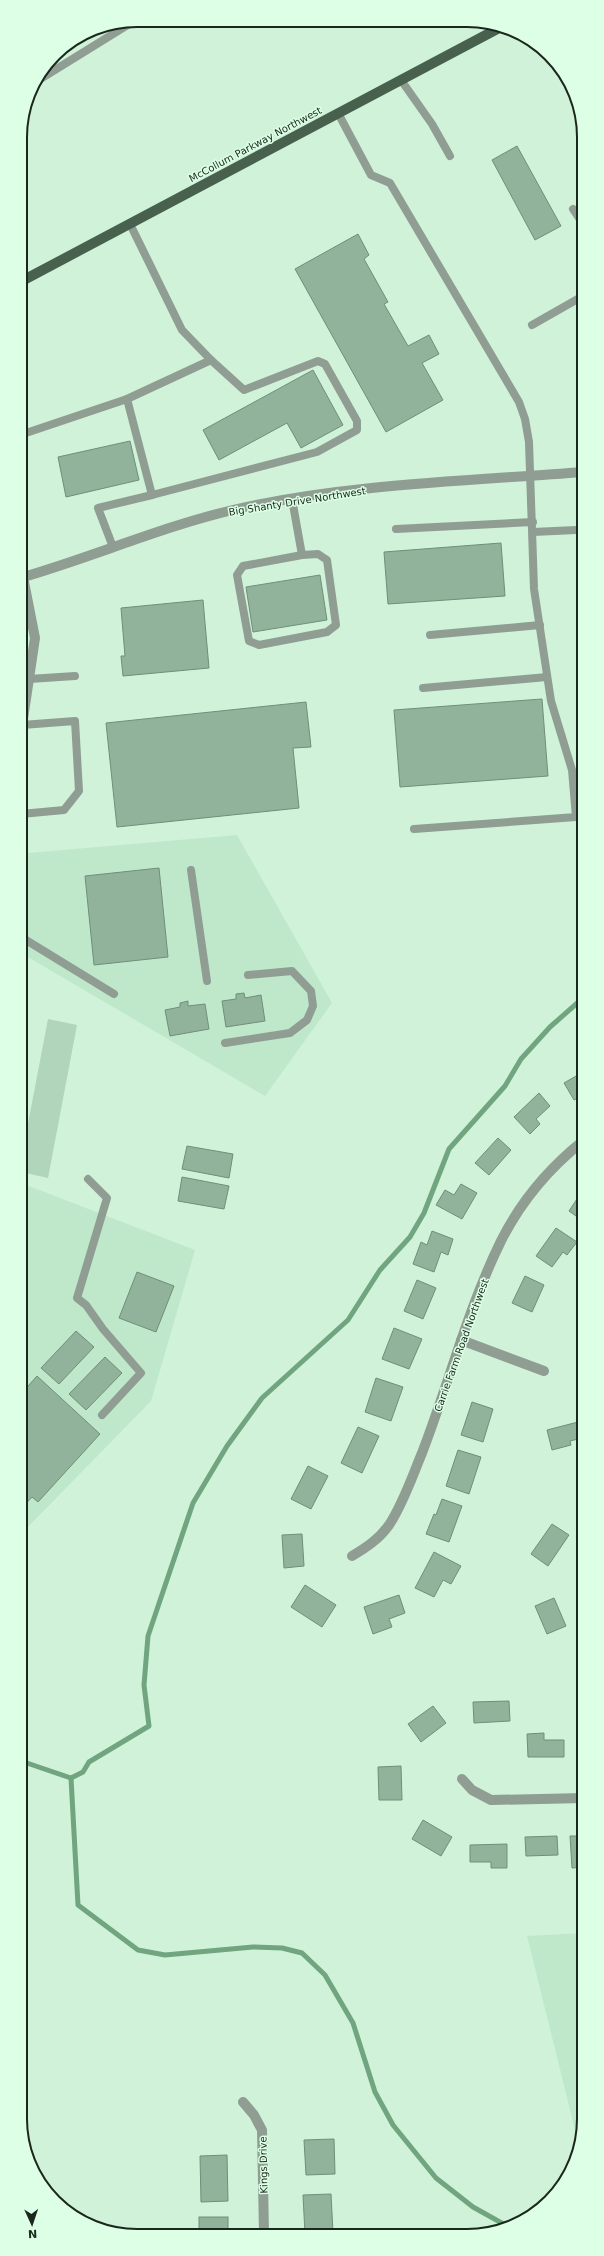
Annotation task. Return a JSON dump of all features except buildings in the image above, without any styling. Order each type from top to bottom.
[{"type":"main road","name":"McCollum Parkway Northwest","points":[[27,278],[494,31]]},
{"type":"street","name":"Big Shanty Drive Northwest","points":[[27,575],[194,519],[292,499],[363,489],[577,472]]},
{"type":"street","points":[[27,600],[35,638],[27,696]]},
{"type":"street","name":"Carrie Farm Road Northwest","points":[[352,1556],[379,1537],[396,1514],[431,1429],[461,1340],[494,1255],[524,1202],[547,1174],[577,1146]]},
{"type":"street","points":[[461,1340],[544,1370]]},
{"type":"street","points":[[462,1779],[472,1790],[490,1800],[577,1798]]},
{"type":"street","name":"Kings Drive","points":[[243,2102],[254,2115],[262,2130],[264,2229]]},
{"type":"lane","points":[[47,75],[123,28]]},
{"type":"lane","points":[[401,80],[432,124],[450,156]]},
{"type":"lane","points":[[338,114],[371,175],[390,183],[519,402],[528,430],[533,522],[534,589],[551,701],[572,770],[576,817],[414,829]]},
{"type":"lane","points":[[573,209],[577,215]]},
{"type":"lane","points":[[112,547],[98,508],[317,452],[357,430],[357,421],[325,364],[318,361],[244,390],[211,360],[182,330],[130,224]]},
{"type":"lane","points":[[532,325],[577,299]]},
{"type":"lane","points":[[27,433],[127,399],[211,360]]},
{"type":"lane","points":[[127,399],[152,495]]},
{"type":"lane","points":[[292,499],[302,555]]},
{"type":"lane","points":[[396,529],[533,522]]},
{"type":"lane","points":[[533,532],[576,530]]},
{"type":"lane","points":[[318,554],[327,560],[336,625],[328,632],[259,645],[249,641],[237,575],[243,566],[302,555],[318,554]]},
{"type":"lane","points":[[430,635],[540,625]]},
{"type":"lane","points":[[30,678],[75,676]]},
{"type":"lane","points":[[423,688],[547,677]]},
{"type":"lane","points":[[27,725],[76,721],[79,791],[64,810],[27,813]]},
{"type":"lane","points":[[191,870],[207,981]]},
{"type":"lane","points":[[27,941],[114,994]]},
{"type":"lane","points":[[225,1042],[290,1033],[307,1020],[312,1006],[311,991],[292,971],[248,975]]},
{"type":"lane","points":[[88,1179],[107,1198],[77,1298],[86,1305],[103,1329],[141,1373],[102,1415]]},
{"type":"shaded area","points":[[237,835],[332,1003],[265,1096],[27,957],[28,853]]},
{"type":"shaded area","points":[[48,1019],[77,1025],[48,1178],[27,1173],[27,1129]]},
{"type":"shaded area","points":[[27,1185],[195,1250],[151,1401],[27,1528]]},
{"type":"shaded area","points":[[577,1933],[576,2133],[527,1936]]},
{"type":"waterway","points":[[27,1763],[71,1778],[83,1772],[89,1762],[149,1726],[144,1685],[148,1636],[193,1503],[227,1446],[262,1398],[348,1320],[380,1270],[410,1237],[424,1213],[449,1149],[505,1086],[521,1059],[550,1027],[577,1003]]},
{"type":"waterway","points":[[71,1778],[78,1905],[138,1950],[165,1955],[253,1947],[282,1948],[302,1953],[325,1975],[353,2023],[375,2092],[393,2125],[436,2178],[473,2207],[502,2223]]}]
